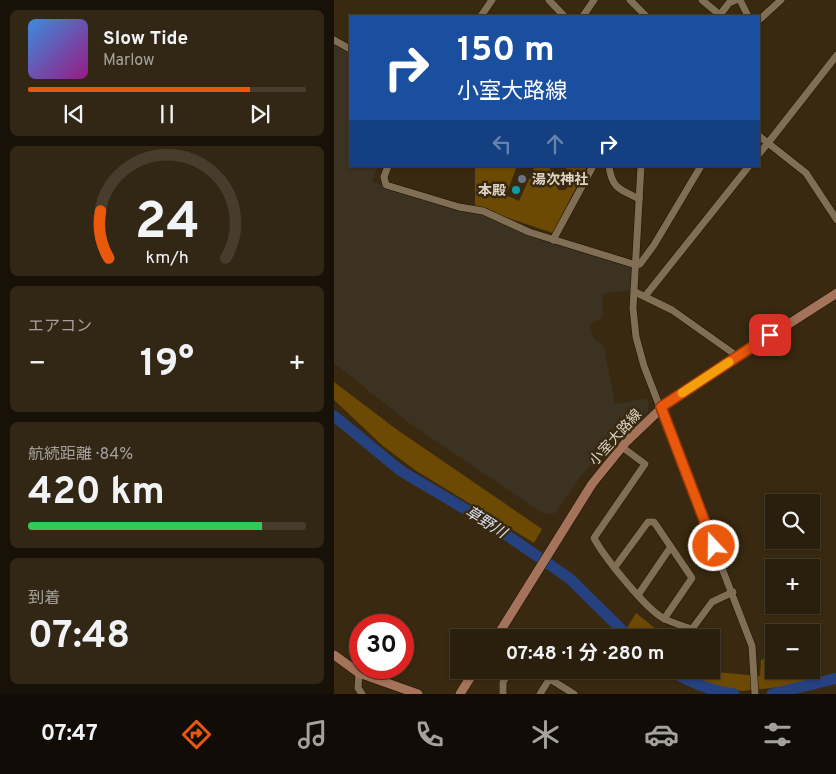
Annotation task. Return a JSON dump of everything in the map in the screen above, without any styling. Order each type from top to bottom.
[{"type":"main road","name":"小室大路線","points":[[501,629],[592,484],[622,447],[661,407],[836,293]]},
{"type":"main road","points":[[334,655],[349,666]]},
{"type":"main road","points":[[376,679],[418,694]]},
{"type":"main road","points":[[460,694],[469,679]]},
{"type":"street","points":[[482,15],[492,0]]},
{"type":"street","points":[[549,0],[563,15]]},
{"type":"street","points":[[585,15],[594,0]]},
{"type":"street","points":[[630,0],[645,15]]},
{"type":"street","points":[[702,0],[718,15]]},
{"type":"street","points":[[720,15],[729,3],[738,0],[747,15]]},
{"type":"street","points":[[760,19],[781,0]]},
{"type":"street","points":[[334,40],[349,48]]},
{"type":"street","points":[[760,153],[836,55]]},
{"type":"street","points":[[760,137],[806,173],[836,220]]},
{"type":"street","points":[[388,167],[384,177],[386,185],[459,208],[483,211],[529,232],[636,265],[640,264],[654,245],[701,167]]},
{"type":"street","points":[[553,240],[591,167]]},
{"type":"street","points":[[609,167],[610,179],[616,187],[639,199]]},
{"type":"street","points":[[641,167],[633,308],[636,336],[644,366],[733,592],[752,646],[754,657],[754,694]]},
{"type":"street","points":[[646,296],[748,167]]},
{"type":"street","points":[[635,292],[672,310],[737,356]]},
{"type":"street","points":[[622,447],[645,464],[594,538],[602,554],[638,594],[647,607],[664,618],[692,630],[712,602],[733,592]]},
{"type":"street","points":[[615,567],[648,522],[654,522],[692,578],[664,618]]},
{"type":"street","points":[[638,594],[670,548]]},
{"type":"street","points":[[359,679],[358,688],[362,694]]},
{"type":"street","points":[[503,694],[503,682],[505,679]]},
{"type":"street","points":[[540,694],[550,679],[574,694]]},
{"type":"shaded area","points":[[334,43],[349,52],[349,167],[378,167],[372,182],[461,210],[481,213],[550,243],[631,267],[630,291],[609,292],[603,295],[603,316],[590,326],[594,339],[604,346],[615,404],[648,398],[648,412],[620,435],[581,476],[555,513],[544,514],[409,423],[334,363]]},
{"type":"shaded area","points":[[475,167],[517,167],[506,195],[519,201],[535,167],[549,167],[554,175],[558,190],[565,190],[571,184],[571,174],[565,167],[586,167],[553,233],[475,207]]},
{"type":"shaded area","points":[[334,382],[396,429],[542,529],[534,543],[415,470],[383,446],[334,400]]},
{"type":"shaded area","points":[[636,613],[656,629],[626,629]]},
{"type":"shaded area","points":[[765,659],[765,679],[807,679],[808,684],[742,691],[702,684],[693,679],[720,679],[720,672],[760,676],[761,660]]},
{"type":"waterway","name":"草野川","points":[[334,416],[401,471],[492,525],[569,578],[621,629]]},
{"type":"waterway","name":"草野川","points":[[772,694],[837,678]]},
{"type":"waterway","name":"草野川","points":[[685,679],[717,691],[734,694]]},
{"type":"slow traffic","points":[[682,393],[729,362]]},
{"type":"place","name":"湯次神社","points":[[522,179]]},
{"type":"place","name":"本殿","points":[[516,190]]},
{"type":"route","points":[[714,546],[661,407],[770,335]]}]
